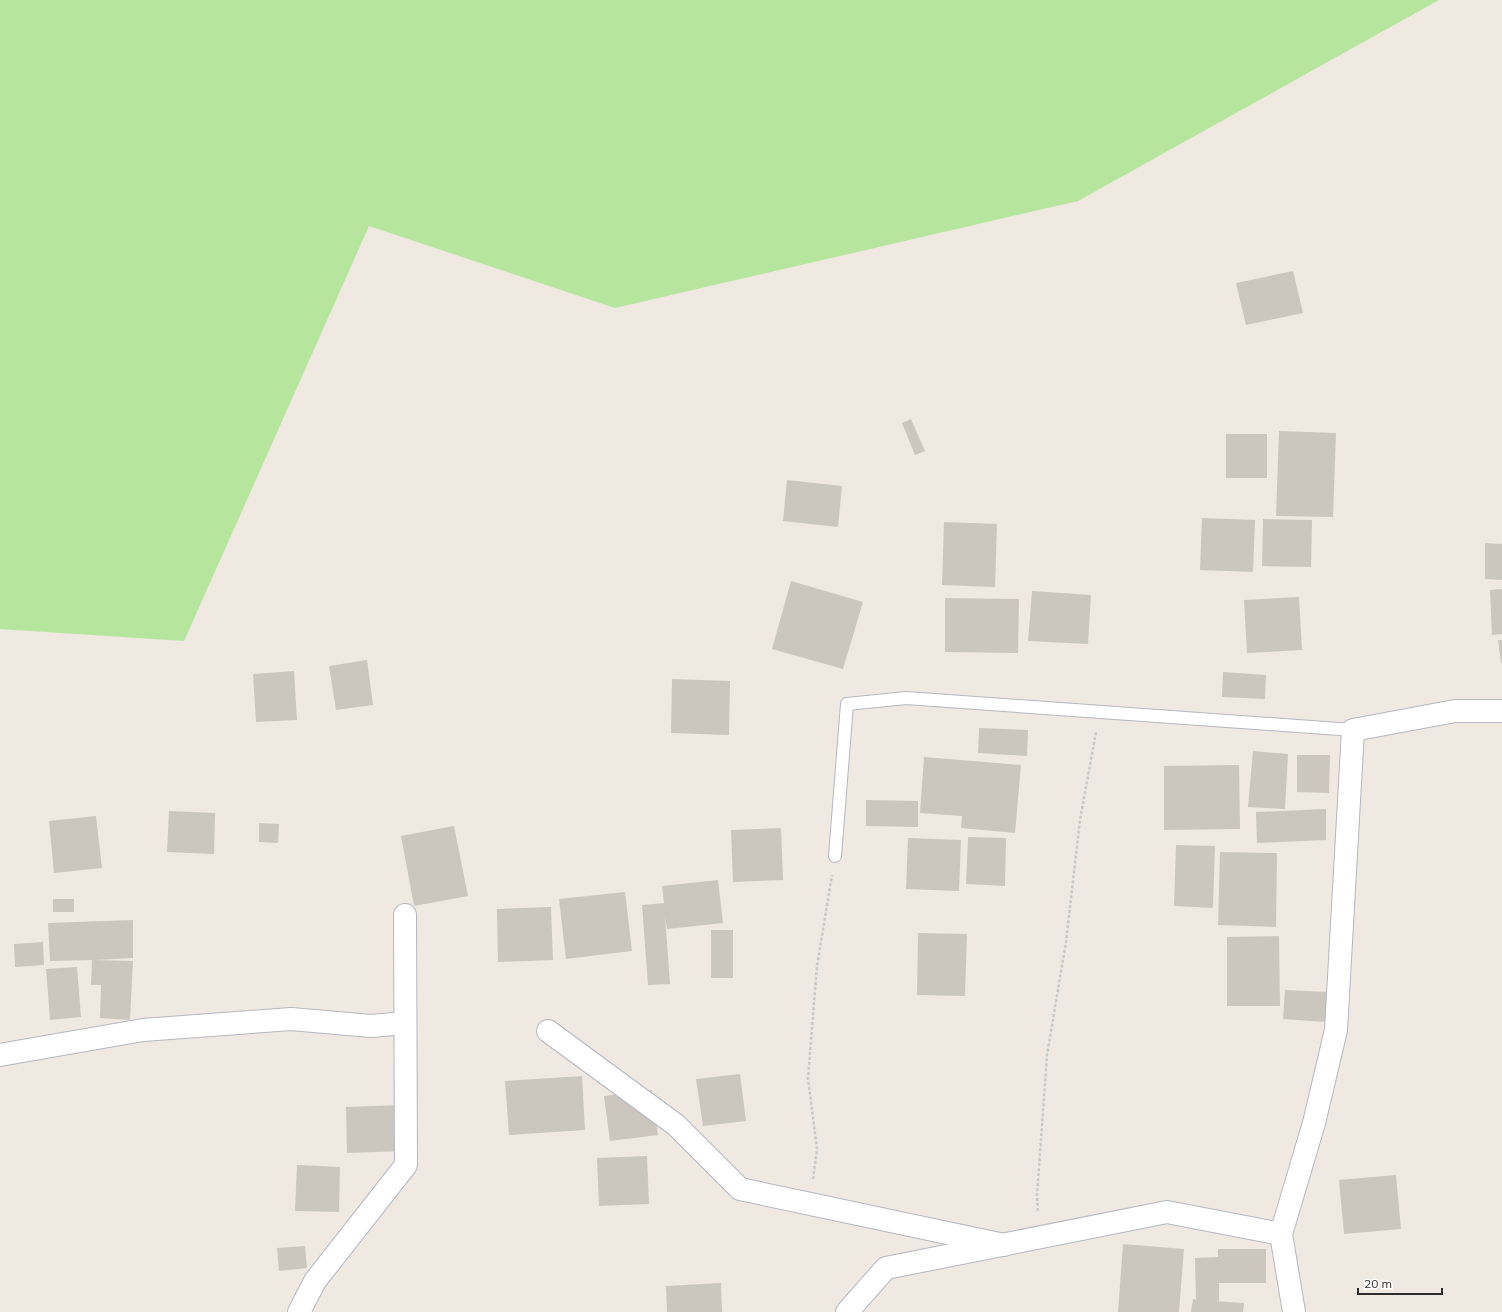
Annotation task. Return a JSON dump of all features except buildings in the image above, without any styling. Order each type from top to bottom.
[{"type":"street","points":[[1294,1312],[1281,1234],[1314,1124],[1336,1030],[1352,730],[1455,711],[1502,711]]},
{"type":"street","points":[[299,1312],[315,1281],[406,1165],[404,915]]},
{"type":"street","points":[[0,1054],[150,1030],[291,1019],[371,1026],[405,1023]]},
{"type":"street","points":[[548,1031],[676,1125],[740,1189],[1004,1245]]},
{"type":"street","points":[[847,1312],[886,1268],[1167,1212],[1281,1234]]},
{"type":"lane","points":[[835,856],[847,704],[906,698],[1352,730]]},
{"type":"path","points":[[1042,1237],[1037,1196],[1047,1055],[1066,942],[1084,799],[1094,741],[1104,712]]},
{"type":"path","points":[[810,1204],[817,1149],[808,1078],[817,966],[835,856]]},
{"type":"green space","points":[[0,0],[1439,0],[1078,201],[615,308],[369,226],[184,641],[0,629]]}]
